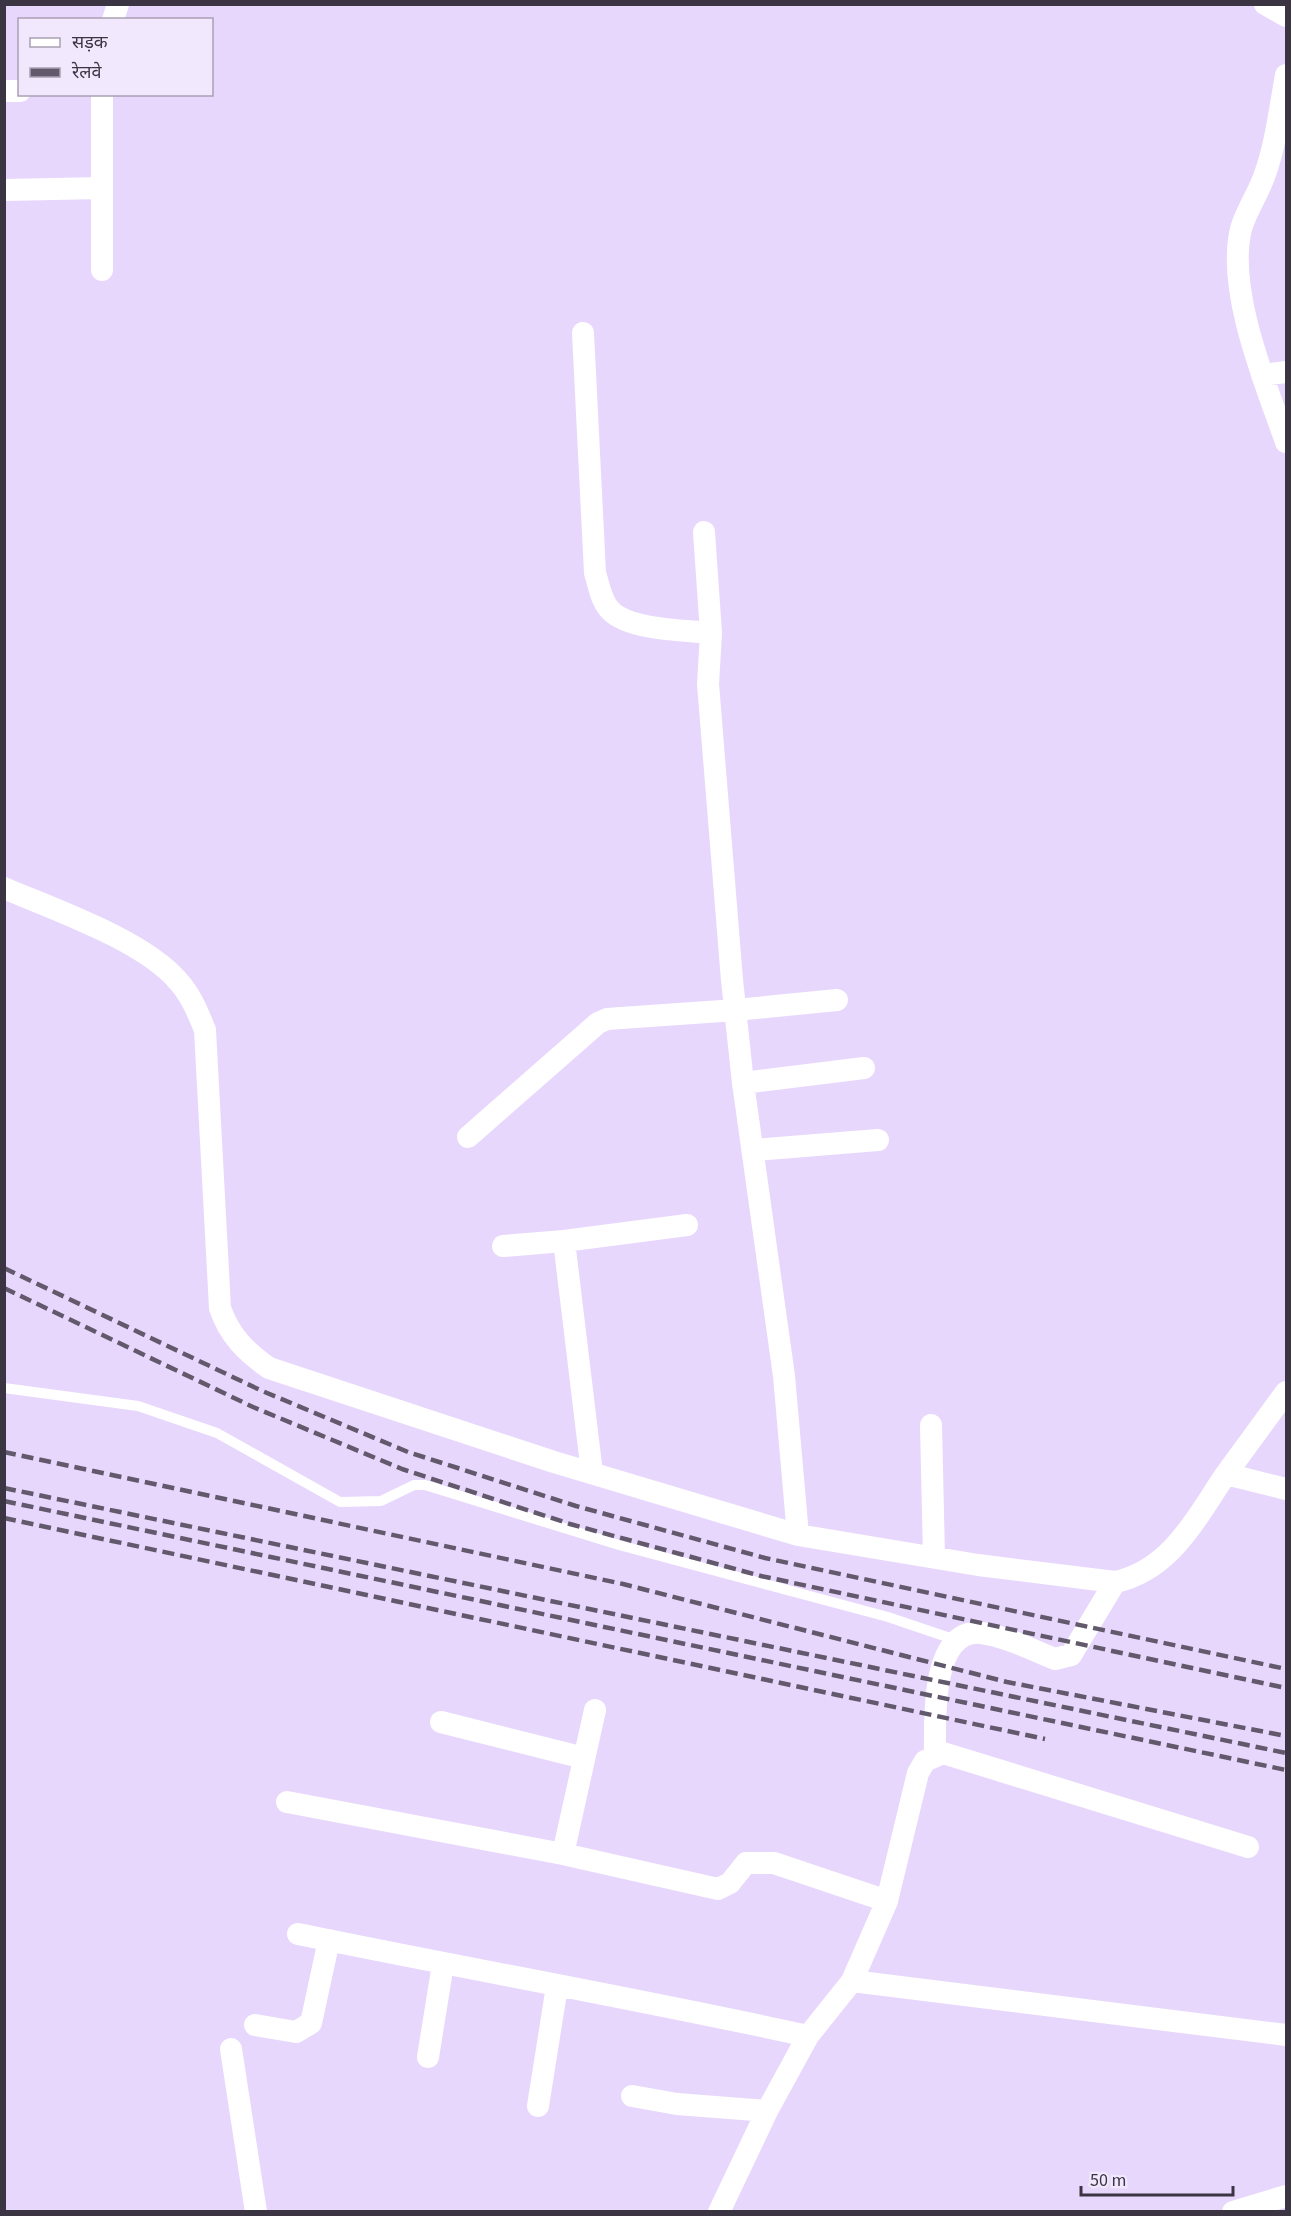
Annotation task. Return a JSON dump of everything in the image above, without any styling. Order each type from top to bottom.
[{"type":"street","points":[[1265,4],[1287,16]]},
{"type":"street","points":[[1287,75],[1276,175],[1241,229],[1238,266],[1243,301],[1262,375],[1287,442]]},
{"type":"street","points":[[102,96],[102,270]]},
{"type":"street","points":[[4,190],[102,188]]},
{"type":"street","points":[[583,333],[595,573],[602,597],[610,610],[624,622],[711,633]]},
{"type":"street","points":[[1262,375],[1287,372]]},
{"type":"street","points":[[704,532],[711,633],[708,684],[736,1010],[743,1083],[784,1376],[798,1535]]},
{"type":"street","points":[[4,888],[103,931],[155,961],[178,981],[194,1004],[205,1030],[220,1308],[225,1324],[252,1356],[269,1368],[592,1473],[798,1535],[934,1557],[1115,1582],[1149,1570],[1176,1548],[1226,1474],[1287,1392]]},
{"type":"street","points":[[468,1137],[598,1023],[607,1019],[837,1000]]},
{"type":"street","points":[[743,1083],[864,1068]]},
{"type":"street","points":[[754,1150],[878,1140]]},
{"type":"street","points":[[503,1246],[564,1241],[687,1225]]},
{"type":"street","points":[[564,1241],[592,1473]]},
{"type":"street","points":[[931,1425],[934,1557]]},
{"type":"street","points":[[1226,1474],[1287,1489]]},
{"type":"street","points":[[935,1756],[936,1716],[942,1667],[945,1652],[956,1640],[968,1634],[981,1633],[1055,1659],[1065,1659],[1071,1655],[1115,1582]]},
{"type":"street","points":[[563,1854],[595,1710]]},
{"type":"street","points":[[441,1722],[584,1758]]},
{"type":"street","points":[[719,2211],[767,2111],[808,2036],[852,1981],[887,1901],[918,1773],[926,1761],[943,1753],[1248,1847]]},
{"type":"street","points":[[287,1802],[563,1854],[717,1888],[730,1883],[746,1863],[774,1863],[887,1901]]},
{"type":"street","points":[[298,1934],[698,2012],[808,2036]]},
{"type":"street","points":[[255,2025],[296,2032],[311,2023],[329,1940]]},
{"type":"street","points":[[428,2057],[443,1964]]},
{"type":"street","points":[[852,1981],[1287,2036]]},
{"type":"street","points":[[538,2106],[557,1986]]},
{"type":"street","points":[[231,2049],[256,2211]]},
{"type":"street","points":[[632,2096],[677,2104],[767,2111]]},
{"type":"street","points":[[1233,2211],[1287,2196]]},
{"type":"lane","points":[[4,1388],[138,1406],[217,1433],[340,1502],[381,1501],[414,1485],[425,1485],[619,1545],[888,1617],[956,1640]]},
{"type":"railway","points":[[4,1268],[260,1390],[408,1452],[576,1506],[765,1558],[1286,1669]]},
{"type":"railway","points":[[4,1288],[253,1407],[402,1469],[570,1524],[761,1576],[1286,1688]]},
{"type":"railway","points":[[4,1452],[623,1584],[1007,1682],[1286,1736]]},
{"type":"railway","points":[[4,1488],[1286,1753]]},
{"type":"railway","points":[[4,1501],[1286,1770]]},
{"type":"railway","points":[[4,1518],[1045,1739]]}]
